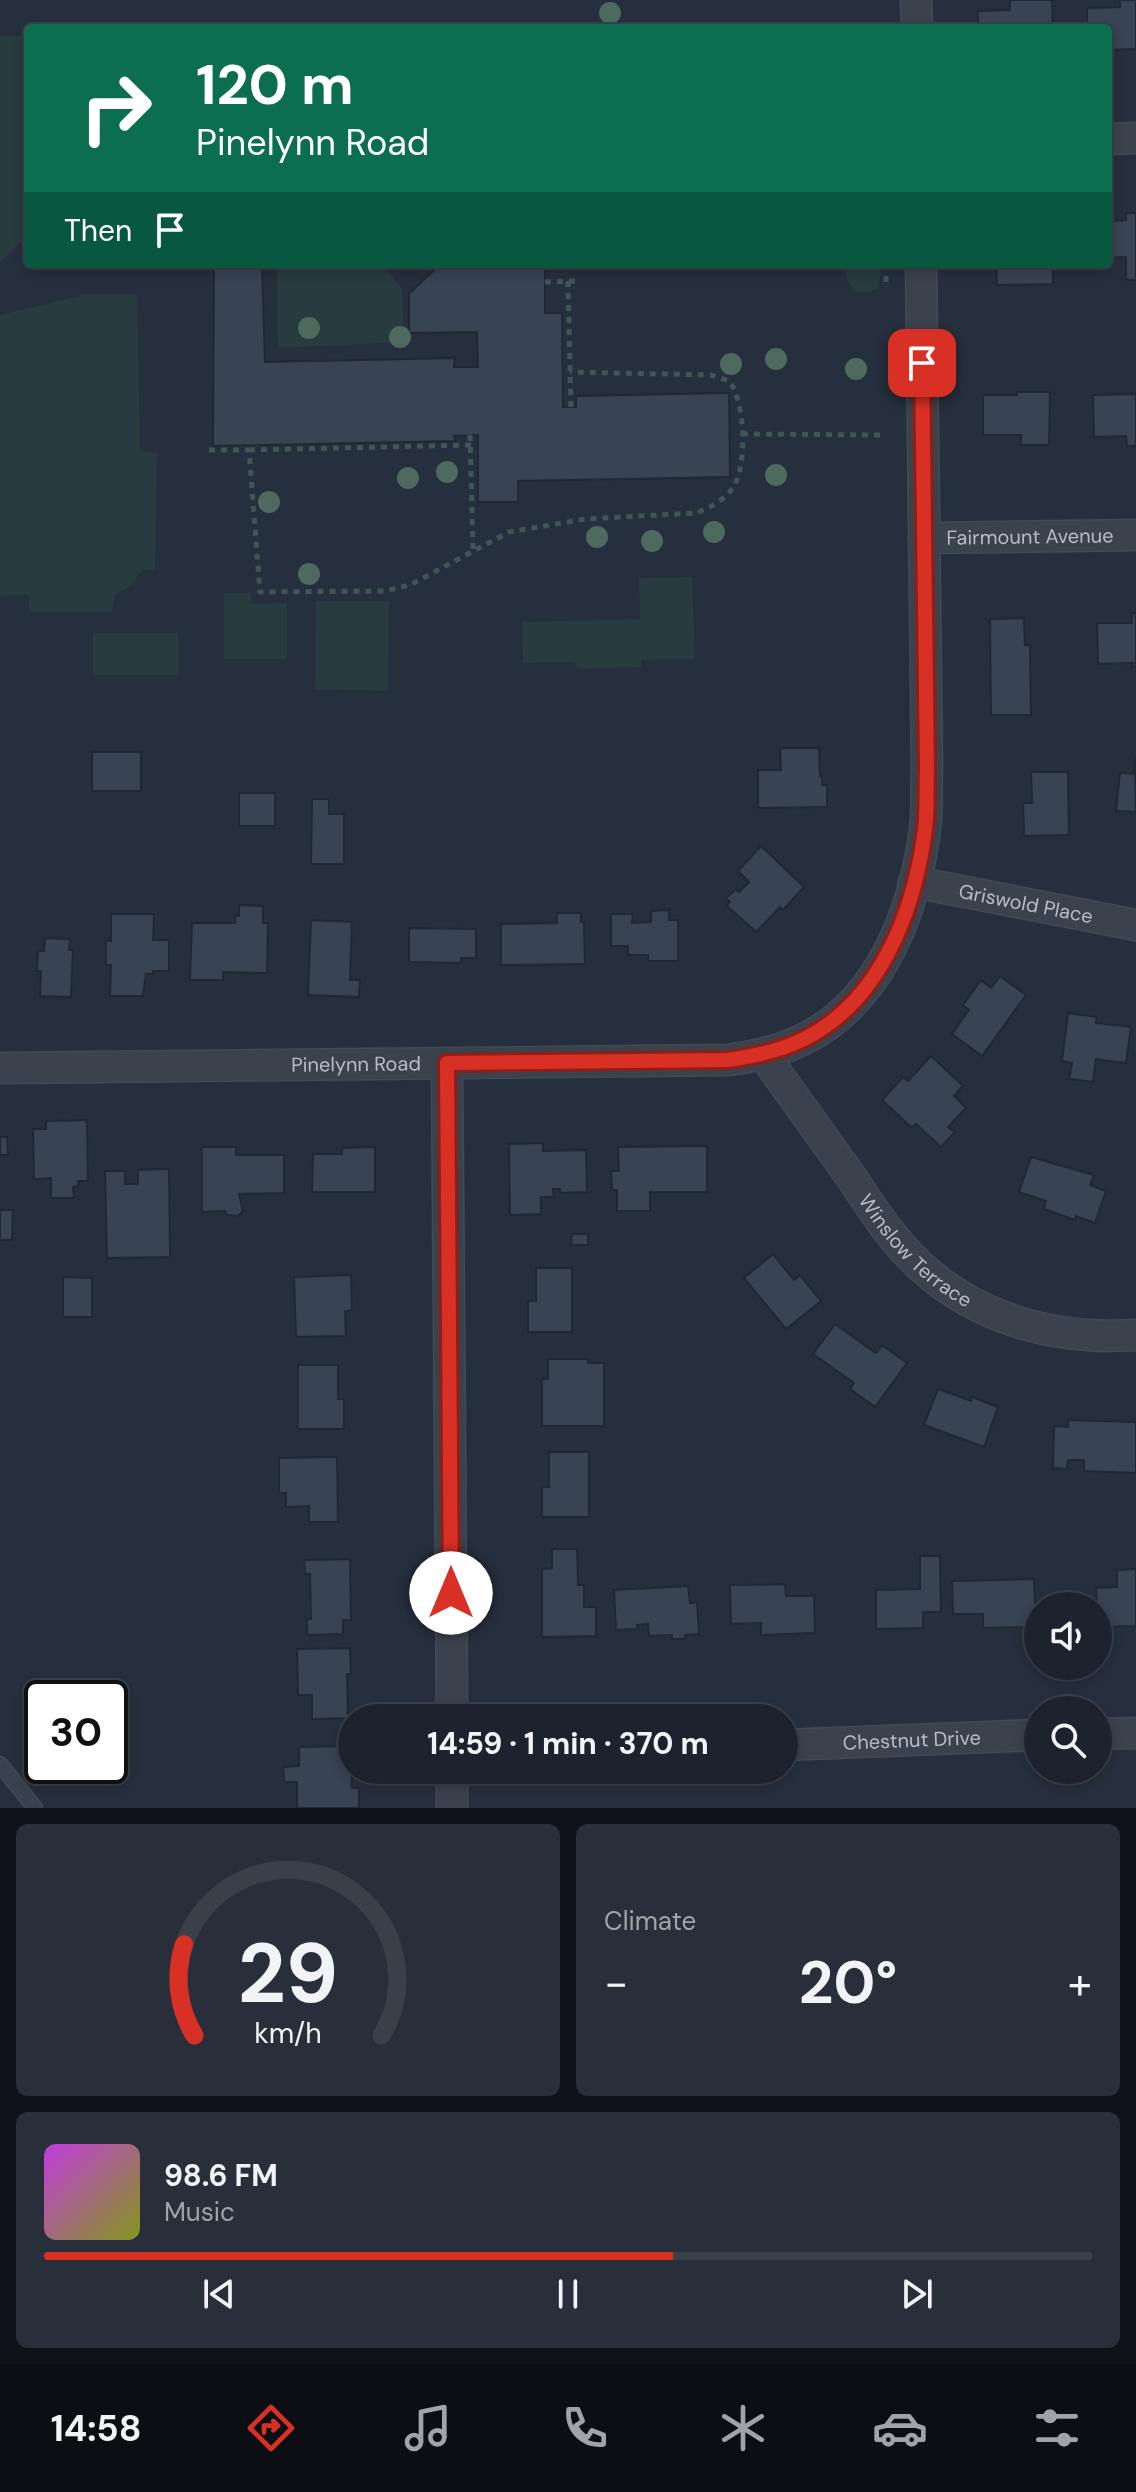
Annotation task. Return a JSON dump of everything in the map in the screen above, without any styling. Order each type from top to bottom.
[{"type":"street","points":[[916,0],[917,24]]},
{"type":"street","points":[[1112,139],[1136,138]]},
{"type":"street","name":"Pinelynn Road","points":[[0,1068],[728,1060],[763,1054],[805,1039],[836,1019],[860,996],[880,970],[899,929],[925,835],[927,769],[921,268]]},
{"type":"street","name":"Fairmount Avenue","points":[[924,538],[1136,535]]},
{"type":"street","name":"Griswold Place","points":[[914,882],[1136,925]]},
{"type":"street","name":"Winslow Terrace","points":[[763,1054],[895,1240],[929,1274],[969,1301],[1007,1320],[1053,1333],[1101,1337],[1136,1335]]},
{"type":"street","points":[[447,1063],[452,1704]]},
{"type":"street","points":[[1112,1734],[1136,1733]]},
{"type":"street","name":"Chestnut Drive","points":[[798,1744],[1024,1736]]},
{"type":"street","points":[[452,1784],[452,1808]]},
{"type":"lane","points":[[0,1764],[35,1808]]},
{"type":"path","points":[[429,268],[430,275]]},
{"type":"path","points":[[886,268],[886,284]]},
{"type":"path","points":[[568,281],[571,408]]},
{"type":"path","points":[[545,282],[578,281]]},
{"type":"path","points":[[249,450],[260,592],[384,591],[410,585],[509,532],[585,519],[696,513],[707,509],[735,486],[741,463],[742,434],[735,388],[720,377],[570,372]]},
{"type":"path","points":[[742,434],[882,435]]},
{"type":"path","points":[[470,435],[473,551]]},
{"type":"path","points":[[209,450],[471,445]]},
{"type":"shaded area","points":[[24,35],[24,239],[0,262],[0,36]]},
{"type":"shaded area","points":[[277,268],[384,268],[402,289],[404,342],[278,348]]},
{"type":"shaded area","points":[[845,268],[881,268],[879,288],[866,293],[854,292],[846,277]]},
{"type":"shaded area","points":[[83,295],[137,295],[140,451],[157,453],[155,570],[142,570],[132,584],[115,596],[112,612],[29,612],[29,595],[0,596],[0,315]]},
{"type":"shaded area","points":[[692,577],[695,659],[641,660],[641,667],[581,669],[572,662],[523,663],[522,622],[640,619],[639,578]]},
{"type":"shaded area","points":[[224,593],[251,593],[252,604],[287,603],[287,659],[224,659]]},
{"type":"shaded area","points":[[316,601],[389,601],[388,691],[315,689]]},
{"type":"shaded area","points":[[93,633],[178,633],[179,675],[93,675]]},
{"type":"building","points":[[1010,0],[1052,0],[1053,24],[978,24],[978,11],[1010,10]]},
{"type":"building","points":[[1120,0],[1136,0],[1136,49],[1112,50],[1112,24],[1087,24],[1087,8],[1120,7]]},
{"type":"building","points":[[1126,213],[1136,213],[1136,280],[1126,280],[1126,257],[1112,258],[1112,221],[1126,220]]},
{"type":"building","points":[[214,268],[262,268],[265,362],[455,358],[454,367],[478,367],[477,332],[409,333],[409,294],[435,268],[545,268],[545,313],[562,313],[563,407],[576,407],[576,396],[729,393],[730,477],[518,481],[518,502],[478,502],[478,435],[454,436],[455,441],[213,446]]},
{"type":"building","points":[[996,268],[1053,268],[1053,284],[997,285]]},
{"type":"building","points":[[1017,392],[1050,392],[1049,445],[1021,445],[1021,435],[983,435],[983,395],[1017,395]]},
{"type":"building","points":[[1136,394],[1136,446],[1127,446],[1126,436],[1094,437],[1093,395]]},
{"type":"building","points":[[1132,613],[1136,613],[1136,667],[1132,667],[1133,663],[1098,664],[1097,623],[1132,623]]},
{"type":"building","points":[[1024,618],[1025,645],[1030,645],[1031,715],[991,715],[990,619]]},
{"type":"building","points":[[780,748],[819,748],[820,776],[822,785],[827,785],[827,807],[758,808],[758,770],[781,770]]},
{"type":"building","points":[[92,752],[141,752],[141,791],[92,791]]},
{"type":"building","points":[[1135,758],[1136,812],[1116,811],[1120,773],[1134,774]]},
{"type":"building","points":[[1031,772],[1068,772],[1069,835],[1024,836],[1023,803],[1032,803]]},
{"type":"building","points":[[239,793],[275,793],[275,826],[239,826]]},
{"type":"building","points":[[312,799],[329,799],[329,814],[344,814],[344,864],[311,864]]},
{"type":"building","points":[[761,846],[804,887],[783,910],[780,907],[756,932],[727,906],[730,902],[726,898],[736,889],[739,892],[749,882],[738,871]]},
{"type":"building","points":[[239,905],[263,906],[263,923],[268,923],[267,973],[223,972],[223,980],[190,980],[192,923],[235,923]]},
{"type":"building","points":[[669,910],[669,920],[678,920],[678,961],[648,961],[648,955],[628,955],[628,946],[611,946],[611,914],[633,914],[632,923],[651,922],[651,911]]},
{"type":"building","points":[[557,913],[581,913],[585,964],[501,965],[501,924],[557,923]]},
{"type":"building","points":[[111,914],[154,914],[153,940],[169,940],[169,971],[146,974],[143,996],[110,996],[111,965],[106,965],[106,940],[111,941]]},
{"type":"building","points":[[311,920],[352,922],[350,980],[360,980],[359,997],[308,995]]},
{"type":"building","points":[[409,928],[476,929],[476,958],[461,958],[461,963],[409,962]]},
{"type":"building","points":[[45,938],[70,939],[69,950],[73,950],[71,997],[40,996],[38,951],[44,951]]},
{"type":"building","points":[[1000,976],[1026,995],[982,1056],[952,1034],[969,1010],[963,1005],[981,980],[991,988]]},
{"type":"building","points":[[1068,1013],[1097,1017],[1096,1023],[1131,1027],[1126,1063],[1096,1059],[1093,1082],[1069,1079],[1072,1063],[1062,1061]]},
{"type":"building","points":[[931,1056],[963,1086],[954,1096],[966,1108],[948,1127],[955,1132],[941,1147],[916,1124],[912,1128],[882,1100],[903,1077],[908,1081]]},
{"type":"building","points":[[87,1120],[88,1181],[78,1181],[78,1186],[73,1187],[74,1198],[51,1198],[51,1178],[34,1179],[33,1129],[46,1129],[46,1121]]},
{"type":"building","points":[[0,1137],[7,1137],[8,1155],[0,1155]]},
{"type":"building","points":[[543,1143],[543,1151],[586,1150],[587,1192],[560,1193],[560,1189],[553,1189],[554,1197],[541,1197],[541,1214],[510,1215],[509,1144]]},
{"type":"building","points":[[707,1146],[707,1192],[650,1192],[650,1211],[617,1211],[617,1190],[612,1190],[611,1171],[619,1171],[618,1147]]},
{"type":"building","points":[[202,1147],[236,1147],[236,1155],[284,1155],[284,1193],[239,1194],[243,1211],[238,1216],[228,1215],[225,1211],[202,1212]]},
{"type":"building","points":[[375,1147],[375,1192],[312,1192],[313,1154],[342,1154],[342,1148]]},
{"type":"building","points":[[1031,1157],[1094,1175],[1090,1185],[1106,1191],[1095,1223],[1076,1216],[1075,1220],[1044,1209],[1046,1201],[1019,1192]]},
{"type":"building","points":[[169,1169],[170,1257],[107,1258],[105,1171],[125,1171],[125,1184],[138,1184],[138,1170]]},
{"type":"building","points":[[0,1210],[13,1210],[12,1240],[0,1240]]},
{"type":"building","points":[[572,1234],[588,1234],[588,1245],[571,1245]]},
{"type":"building","points":[[773,1254],[794,1280],[800,1275],[821,1301],[786,1329],[744,1278]]},
{"type":"building","points":[[536,1268],[572,1268],[572,1332],[528,1332],[528,1301],[536,1301]]},
{"type":"building","points":[[351,1275],[352,1310],[345,1311],[346,1336],[296,1337],[294,1277]]},
{"type":"building","points":[[63,1277],[92,1278],[92,1317],[63,1317]]},
{"type":"building","points":[[835,1324],[876,1353],[882,1345],[907,1363],[875,1407],[850,1389],[854,1383],[813,1354]]},
{"type":"building","points":[[548,1359],[588,1359],[588,1363],[604,1363],[604,1426],[542,1426],[542,1379],[548,1379]]},
{"type":"building","points":[[298,1365],[338,1365],[338,1399],[344,1399],[344,1429],[298,1429]]},
{"type":"building","points":[[938,1389],[998,1407],[984,1447],[924,1425]]},
{"type":"building","points":[[1068,1420],[1136,1422],[1136,1473],[1084,1471],[1084,1460],[1068,1460],[1067,1469],[1053,1468],[1054,1426],[1068,1427]]},
{"type":"building","points":[[549,1452],[589,1452],[589,1517],[542,1517],[542,1487],[549,1487]]},
{"type":"building","points":[[337,1457],[338,1522],[309,1522],[309,1506],[286,1507],[286,1493],[279,1493],[279,1458]]},
{"type":"building","points":[[552,1549],[577,1549],[578,1585],[584,1585],[584,1607],[596,1607],[596,1636],[542,1637],[542,1569],[552,1568]]},
{"type":"building","points":[[920,1556],[940,1556],[941,1612],[923,1612],[923,1628],[876,1629],[876,1590],[920,1589]]},
{"type":"building","points":[[350,1559],[351,1620],[343,1620],[343,1634],[307,1635],[307,1619],[311,1619],[310,1574],[305,1574],[304,1560]]},
{"type":"building","points":[[1136,1569],[1136,1626],[1112,1627],[1112,1592],[1096,1592],[1096,1588],[1117,1587],[1117,1570]]},
{"type":"building","points":[[1034,1579],[1035,1592],[1024,1592],[1024,1627],[983,1628],[983,1614],[953,1614],[952,1581]]},
{"type":"building","points":[[785,1584],[786,1596],[814,1596],[815,1633],[761,1635],[761,1623],[731,1624],[730,1585]]},
{"type":"building","points":[[688,1586],[690,1603],[697,1602],[699,1634],[685,1635],[685,1639],[672,1639],[672,1635],[649,1636],[648,1624],[637,1625],[637,1629],[616,1630],[614,1590]]},
{"type":"building","points":[[350,1648],[348,1704],[338,1704],[338,1718],[312,1719],[312,1695],[298,1695],[297,1649]]},
{"type":"building","points":[[338,1746],[338,1784],[352,1784],[352,1788],[359,1788],[359,1808],[297,1808],[297,1782],[284,1782],[283,1767],[299,1766],[299,1747]]},
{"type":"route","points":[[451,1593],[447,1063],[728,1060],[763,1054],[805,1039],[836,1019],[860,996],[880,970],[899,929],[925,835],[927,769],[922,363]]}]
